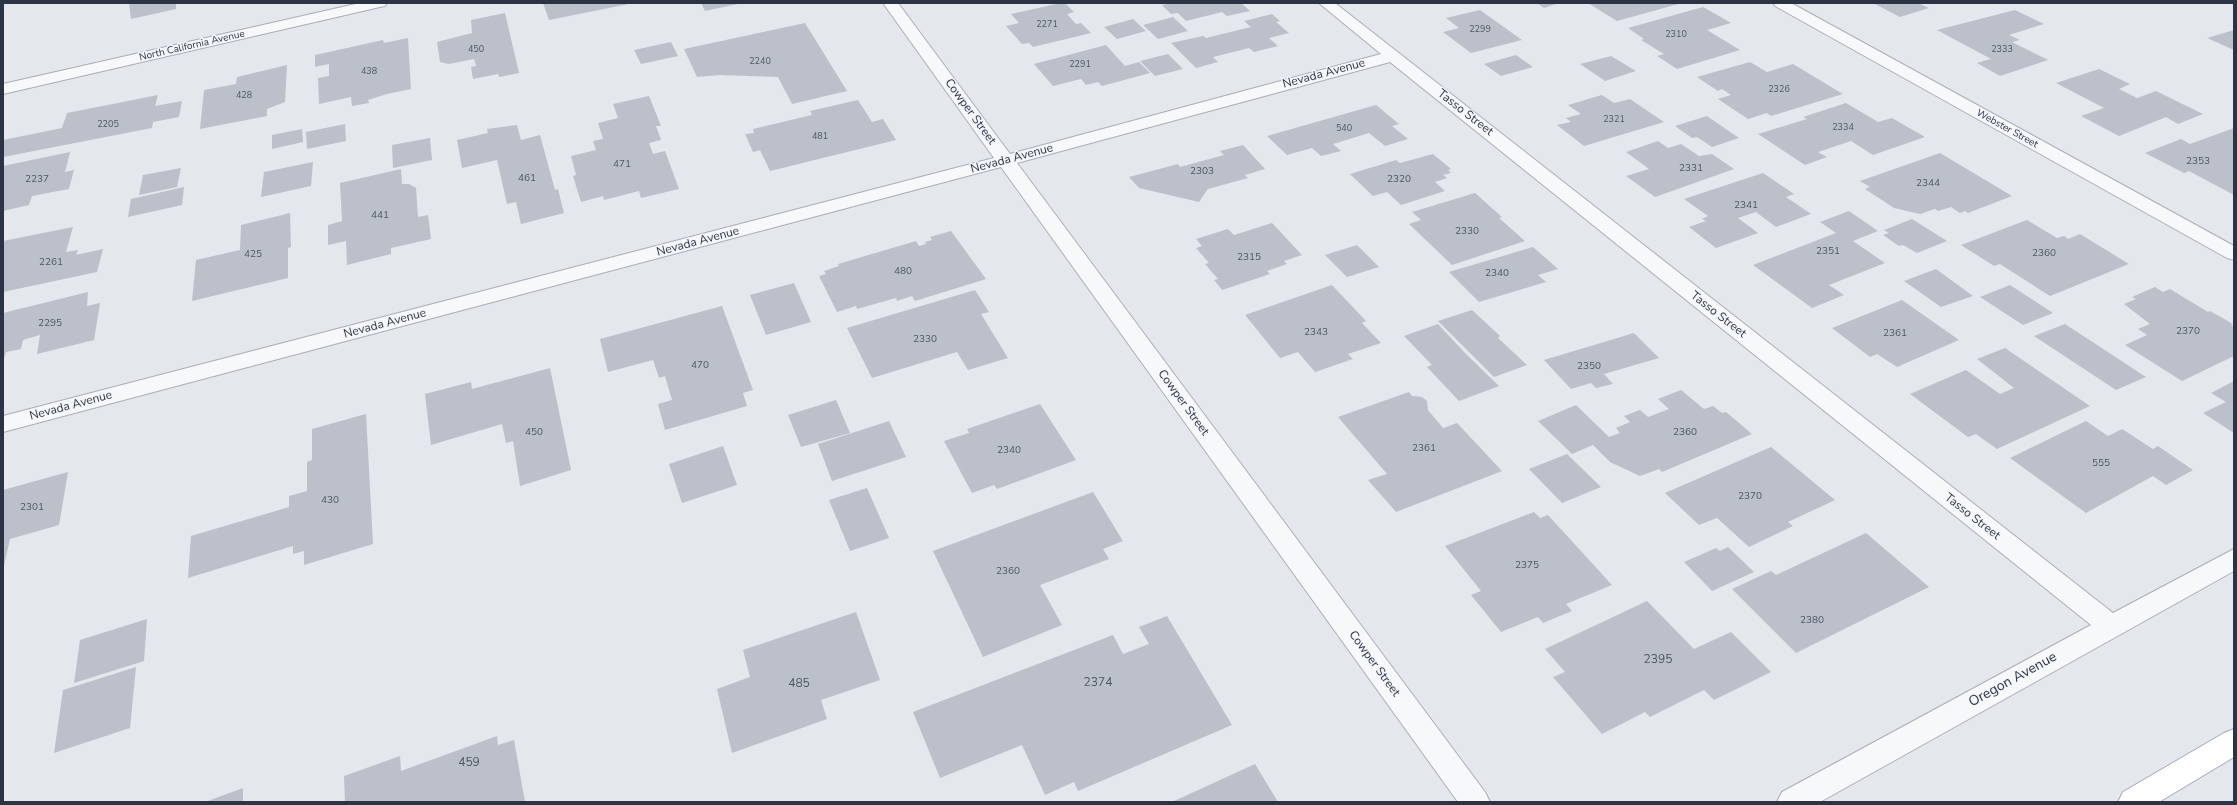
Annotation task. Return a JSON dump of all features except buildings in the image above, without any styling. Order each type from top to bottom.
[{"type":"main road","points":[[2133,802],[2234,742]]},
{"type":"street","name":"North California Avenue","points":[[3,89],[380,3]]},
{"type":"street","name":"Cowper Street","points":[[890,3],[1475,802]]},
{"type":"street","name":"Tasso Street","points":[[1326,3],[2111,626]]},
{"type":"street","name":"Webster Street","points":[[1780,3],[2234,254]]},
{"type":"street","name":"Nevada Avenue","points":[[3,424],[1006,160],[1392,56]]},
{"type":"street","name":"Oregon Avenue","points":[[1792,802],[2234,559]]}]
